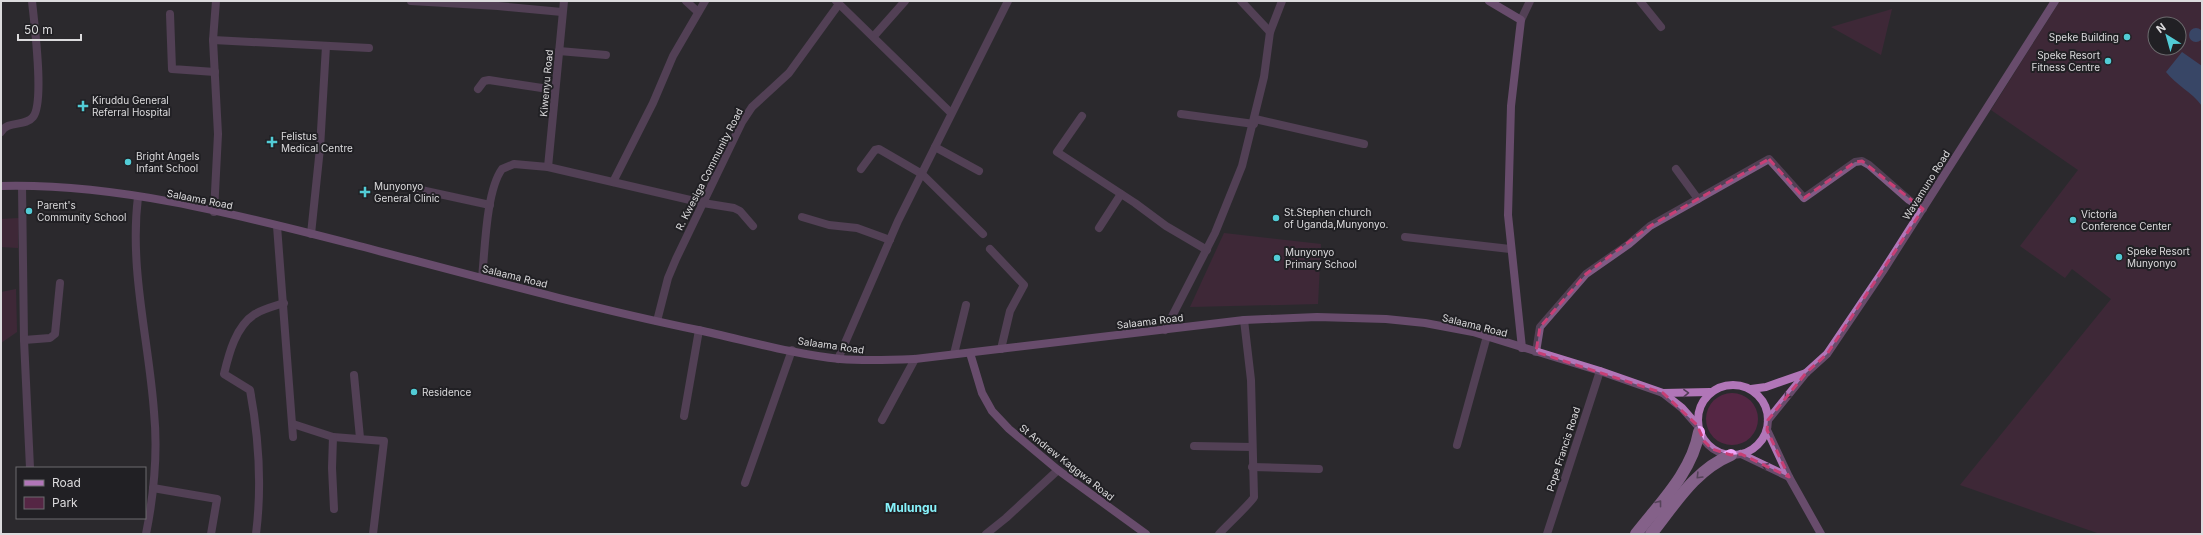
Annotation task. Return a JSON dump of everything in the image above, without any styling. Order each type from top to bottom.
[{"type":"highway","points":[[1636,534],[1689,464],[1696,448],[1698,429]]},
{"type":"highway","points":[[1651,534],[1701,473],[1716,461],[1736,455]]},
{"type":"main road","points":[[1489,1],[1522,20],[1511,106],[1508,216],[1510,249],[1522,348]]},
{"type":"main road","name":"Wavamuno Road","points":[[1768,420],[1806,373],[1827,354],[1923,209],[2055,1]]},
{"type":"main road","name":"Salaama Road","points":[[1,186],[60,188],[138,197],[214,212],[311,234],[657,322],[838,358],[873,361],[915,359],[1244,320],[1317,317],[1386,319],[1425,323],[1487,336],[1600,371],[1663,393],[1682,408],[1698,429]]},
{"type":"main road","name":"St Andrew Kaggwa Road","points":[[970,353],[978,385],[992,411],[1009,430],[1058,470],[1146,534]]},
{"type":"main road","name":"Wavamuno Road","points":[[1752,389],[1777,383],[1806,373]]},
{"type":"main road","points":[[1736,455],[1757,445],[1767,430],[1768,420],[1764,402],[1752,389],[1741,385],[1730,384],[1719,386],[1710,392],[1698,410],[1698,429],[1704,442],[1712,449],[1736,455],[1788,477]]},
{"type":"main road","name":"Salaama Road","points":[[1663,393],[1710,392]]},
{"type":"main road","points":[[1767,430],[1788,477],[1818,533]]},
{"type":"street","points":[[1,132],[6,126],[28,121],[34,116],[37,102],[37,62],[32,1]]},
{"type":"street","points":[[214,212],[218,134],[213,40],[216,1]]},
{"type":"street","points":[[411,1],[498,6],[562,12]]},
{"type":"street","name":"Kiwenyu Road","points":[[548,167],[564,1]]},
{"type":"street","points":[[686,1],[698,12]]},
{"type":"street","points":[[613,182],[653,103],[673,56],[705,1]]},
{"type":"street","points":[[874,36],[905,1]]},
{"type":"street","points":[[838,358],[890,240],[935,147],[950,112],[1008,1]]},
{"type":"street","points":[[1241,1],[1270,32]]},
{"type":"street","points":[[1166,330],[1207,250],[1242,166],[1255,122],[1264,77],[1270,32],[1282,1]]},
{"type":"street","points":[[1522,20],[1530,1]]},
{"type":"street","points":[[1640,1],[1661,27]]},
{"type":"street","points":[[838,3],[874,36],[950,112]]},
{"type":"street","name":"R. Kwesiga Community Road","points":[[657,322],[671,272],[703,203],[750,109],[789,72],[838,3]]},
{"type":"street","points":[[170,14],[172,69],[215,72]]},
{"type":"street","points":[[213,40],[369,48]]},
{"type":"street","points":[[311,234],[320,148],[326,46]]},
{"type":"street","points":[[559,51],[606,54]]},
{"type":"street","points":[[478,89],[484,81],[489,80],[555,90]]},
{"type":"street","points":[[1181,114],[1255,122],[1364,144]]},
{"type":"street","points":[[1082,116],[1057,152],[1166,226],[1207,250]]},
{"type":"street","points":[[935,147],[979,171]]},
{"type":"street","points":[[861,169],[875,150],[879,149],[922,174],[983,234]]},
{"type":"street","points":[[1536,352],[1540,327],[1586,274],[1629,244],[1650,226],[1737,179],[1768,159],[1804,198],[1855,162],[1862,161],[1870,165],[1910,200],[1923,209]]},
{"type":"street","points":[[482,278],[490,205],[495,183],[502,169],[514,164],[548,167],[703,203],[734,208],[740,211],[753,226]]},
{"type":"street","points":[[1676,169],[1698,199]]},
{"type":"street","points":[[22,186],[24,340],[30,467]]},
{"type":"street","points":[[421,190],[490,205]]},
{"type":"street","points":[[1099,228],[1121,194]]},
{"type":"street","points":[[138,197],[134,234],[137,276],[155,421],[153,488],[146,534]]},
{"type":"street","points":[[802,217],[829,225],[857,228],[890,240]]},
{"type":"street","points":[[277,226],[293,437]]},
{"type":"street","points":[[1405,237],[1510,249]]},
{"type":"street","points":[[990,249],[1024,285],[1010,311],[1001,349]]},
{"type":"street","points":[[24,340],[50,338],[55,334],[60,283]]},
{"type":"street","points":[[256,534],[261,499],[256,421],[250,390],[224,374],[230,349],[238,333],[254,314],[284,303]]},
{"type":"street","points":[[954,354],[957,335],[966,305]]},
{"type":"street","points":[[1219,534],[1239,512],[1252,502],[1251,380],[1244,320]]},
{"type":"street","points":[[684,416],[699,330]]},
{"type":"street","points":[[1457,445],[1487,336]]},
{"type":"street","points":[[744,483],[792,350]]},
{"type":"street","points":[[882,420],[915,359]]},
{"type":"street","name":"Pope Francis Road","points":[[1547,534],[1600,371]]},
{"type":"street","points":[[354,375],[360,438]]},
{"type":"street","points":[[293,424],[333,437],[384,441],[373,534]]},
{"type":"street","points":[[333,437],[332,468],[334,509]]},
{"type":"street","points":[[1194,446],[1252,448]]},
{"type":"street","points":[[1252,467],[1319,469]]},
{"type":"street","points":[[986,534],[1006,518],[1058,470]]},
{"type":"street","points":[[153,488],[217,500],[211,534]]},
{"type":"highlighted area","points":[[1769,159],[1804,198],[1855,162],[1862,161],[1923,209],[1827,354],[1806,373],[1768,420],[1767,430],[1789,477],[1741,454],[1731,455],[1712,449],[1704,441],[1697,425],[1663,393],[1536,352],[1540,327],[1586,274],[1650,226]]},
{"type":"green space","name":"Speke Resort Munyonyo","points":[[2060,1],[2202,1],[2202,534],[2100,534],[1960,485],[2111,299],[2072,269],[2065,278],[2020,246],[2078,170],[1991,110]]},
{"type":"green space","points":[[1892,9],[1881,55],[1831,27]]},
{"type":"green space","points":[[19,218],[18,248],[1,247],[1,219]]},
{"type":"green space","points":[[1224,233],[1321,244],[1318,304],[1190,307]]},
{"type":"green space","points":[[16,289],[17,332],[1,343],[1,292]]},
{"type":"green space","points":[[1732,393],[1746,397],[1754,405],[1758,419],[1754,433],[1746,441],[1732,445],[1718,441],[1710,433],[1706,419],[1710,405],[1718,397]]},
{"type":"water","points":[[2193,28],[2199,28],[2203,32],[2203,38],[2199,42],[2193,42],[2189,38],[2189,32]]},
{"type":"water","points":[[2179,56],[2187,56],[2202,66],[2202,106],[2194,97],[2174,81],[2166,72]]},
{"type":"place","name":"Speke Building","points":[[2127,37]]},
{"type":"place","name":"Speke Resort Fitness Centre","points":[[2108,61]]},
{"type":"place","name":"Kiruddu General Referral Hospital","points":[[83,106]]},
{"type":"place","name":"Felistus Medical Centre","points":[[272,142]]},
{"type":"place","name":"Bright Angels Infant School","points":[[128,162]]},
{"type":"place","name":"Munyonyo General Clinic","points":[[365,192]]},
{"type":"place","name":"Parent's Community School","points":[[29,211]]},
{"type":"place","name":"St.Stephen church of Uganda,Munyonyo.","points":[[1276,218]]},
{"type":"place","name":"Victoria Conference Center","points":[[2073,220]]},
{"type":"place","name":"Speke Resort Munyonyo","points":[[2119,257]]},
{"type":"place","name":"Munyonyo Primary School","points":[[1277,258]]},
{"type":"place","name":"Residence","points":[[414,392]]},
{"type":"district","name":"Mulungu","points":[[911,508]]}]
